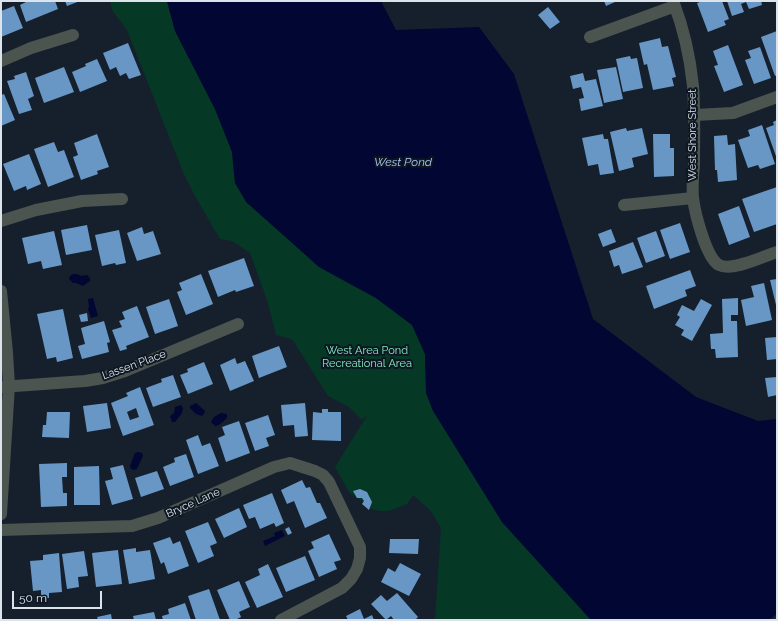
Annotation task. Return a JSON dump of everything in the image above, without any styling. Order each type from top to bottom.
[{"type":"street","points":[[590,37],[674,4]]},
{"type":"street","name":"West Shore Street","points":[[674,4],[688,48],[695,115],[693,198],[700,229],[708,250],[713,259],[719,265],[728,267],[777,252]]},
{"type":"street","points":[[1,61],[31,48],[73,35]]},
{"type":"street","points":[[695,115],[733,113],[777,97]]},
{"type":"street","points":[[624,205],[693,198]]},
{"type":"street","points":[[1,221],[36,210],[74,202],[122,199]]},
{"type":"street","points":[[1,291],[8,352],[5,387],[1,514]]},
{"type":"street","name":"Lassen Place","points":[[5,387],[85,381],[103,378],[125,371],[238,324]]},
{"type":"street","name":"Bryce Lane","points":[[1,530],[132,526],[158,518],[274,467],[290,463],[315,471],[323,475],[329,482],[360,546],[360,558],[357,569],[342,588],[281,620]]},
{"type":"green space","name":"West Area Pond Recreational Area","points":[[110,1],[167,1],[175,31],[215,109],[232,152],[235,183],[319,267],[376,298],[412,325],[425,354],[426,393],[502,522],[591,620],[435,620],[441,528],[431,511],[413,495],[407,504],[389,511],[379,511],[372,509],[349,492],[335,467],[368,414],[362,420],[349,407],[328,396],[292,339],[276,335],[267,300],[250,253],[232,241],[220,239],[195,196],[183,172],[127,30],[112,10]]},
{"type":"water","name":"West Pond","points":[[167,1],[381,1],[396,30],[479,27],[514,74],[593,319],[696,397],[758,421],[777,419],[777,614],[769,620],[591,620],[502,522],[433,411],[426,393],[425,354],[412,325],[376,298],[319,267],[246,202],[235,183],[232,152],[215,109],[175,31]]},
{"type":"water","points":[[73,274],[81,276],[87,275],[90,278],[90,281],[83,286],[73,283],[69,279]]},
{"type":"water","points":[[93,298],[98,316],[91,318],[88,309],[88,299]]},
{"type":"water","points":[[196,403],[205,411],[202,416],[196,414],[190,408],[190,406]]},
{"type":"water","points":[[181,405],[183,408],[182,413],[175,422],[172,422],[170,416],[174,413],[175,407]]},
{"type":"water","points":[[221,413],[227,414],[227,418],[219,425],[215,426],[211,422],[214,417]]},
{"type":"water","points":[[135,453],[142,453],[143,456],[137,469],[134,470],[131,469],[130,466]]},
{"type":"water","points":[[282,530],[285,536],[265,546],[263,541],[275,536],[274,533]]},
{"type":"building","points":[[28,1],[55,1],[58,9],[26,22],[20,5]]},
{"type":"building","points":[[65,1],[80,1],[67,6]]},
{"type":"building","points":[[604,1],[614,1],[615,2],[606,6]]},
{"type":"building","points":[[703,1],[722,1],[729,19],[724,21],[726,25],[708,32],[697,3]]},
{"type":"building","points":[[727,1],[761,1],[762,5],[749,9],[746,2],[741,4],[744,12],[732,16]]},
{"type":"building","points":[[14,6],[23,28],[1,37],[1,11]]},
{"type":"building","points":[[548,7],[560,22],[550,29],[538,15]]},
{"type":"building","points":[[777,31],[777,75],[775,76],[761,37]]},
{"type":"building","points":[[660,38],[662,47],[668,46],[676,77],[672,78],[674,86],[653,90],[647,64],[644,65],[639,43]]},
{"type":"building","points":[[128,43],[141,75],[129,79],[126,73],[120,76],[116,67],[110,70],[103,53]]},
{"type":"building","points":[[728,45],[743,85],[724,92],[714,66],[718,65],[713,51]]},
{"type":"building","points":[[760,47],[771,78],[754,84],[745,60],[751,58],[748,51]]},
{"type":"building","points":[[630,56],[631,59],[637,58],[643,88],[623,92],[616,59]]},
{"type":"building","points":[[97,59],[107,81],[80,92],[72,72]]},
{"type":"building","points":[[64,67],[74,92],[44,103],[35,78]]},
{"type":"building","points":[[616,67],[623,99],[604,103],[597,70]]},
{"type":"building","points":[[26,72],[34,96],[28,99],[32,110],[19,114],[7,81],[15,79],[14,76]]},
{"type":"building","points":[[583,73],[585,81],[596,79],[603,106],[581,111],[579,99],[584,98],[581,87],[573,89],[570,76]]},
{"type":"building","points":[[4,94],[15,120],[1,126],[1,95]]},
{"type":"building","points":[[777,120],[777,159],[766,128],[774,125],[773,122]]},
{"type":"building","points":[[762,125],[775,164],[760,169],[758,165],[748,168],[738,140],[750,136],[748,130]]},
{"type":"building","points":[[626,128],[627,131],[642,128],[648,154],[632,158],[634,167],[619,171],[610,132]]},
{"type":"building","points":[[97,134],[109,167],[97,171],[98,174],[81,180],[73,157],[78,155],[74,143]]},
{"type":"building","points":[[603,134],[604,139],[608,139],[614,173],[600,175],[598,164],[588,166],[582,138]]},
{"type":"building","points":[[653,134],[670,134],[670,148],[674,148],[674,176],[654,177]]},
{"type":"building","points":[[727,135],[728,145],[735,144],[737,180],[718,182],[717,170],[715,170],[714,136]]},
{"type":"building","points":[[54,142],[58,152],[64,150],[74,177],[48,187],[34,149]]},
{"type":"building","points":[[29,154],[41,184],[27,190],[26,186],[14,191],[3,164]]},
{"type":"building","points":[[777,187],[777,224],[754,232],[742,199]]},
{"type":"building","points":[[739,206],[750,237],[729,245],[718,214]]},
{"type":"building","points":[[680,223],[690,252],[670,259],[660,230]]},
{"type":"building","points":[[87,225],[92,250],[66,255],[61,230]]},
{"type":"building","points":[[142,227],[144,234],[153,231],[161,254],[137,261],[127,233]]},
{"type":"building","points":[[611,229],[616,242],[603,247],[598,234]]},
{"type":"building","points":[[119,230],[126,263],[116,265],[115,263],[102,266],[95,235]]},
{"type":"building","points":[[54,231],[62,265],[43,269],[41,261],[28,264],[22,238]]},
{"type":"building","points":[[656,231],[665,256],[646,263],[637,238]]},
{"type":"building","points":[[633,242],[643,267],[622,274],[619,265],[614,267],[609,251]]},
{"type":"building","points":[[244,258],[254,286],[236,292],[235,290],[218,297],[208,271]]},
{"type":"building","points":[[690,270],[696,286],[685,290],[687,296],[654,309],[646,286]]},
{"type":"building","points":[[201,274],[213,304],[186,315],[177,292],[182,290],[179,283]]},
{"type":"building","points":[[777,279],[777,305],[776,305],[770,280]]},
{"type":"building","points":[[764,283],[772,320],[746,326],[741,300],[754,297],[751,286]]},
{"type":"building","points":[[738,298],[738,315],[731,315],[731,321],[737,321],[738,357],[716,358],[715,349],[711,349],[710,334],[723,333],[722,299]]},
{"type":"building","points":[[169,299],[178,326],[155,334],[146,307]]},
{"type":"building","points":[[701,299],[712,305],[692,341],[681,335],[684,330],[675,325],[680,317],[677,315],[682,305],[694,311]]},
{"type":"building","points":[[137,306],[149,337],[126,346],[127,349],[120,351],[112,330],[122,327],[119,321],[125,319],[122,312]]},
{"type":"building","points":[[63,309],[73,358],[57,362],[56,357],[47,359],[37,314]]},
{"type":"building","points":[[87,313],[88,321],[81,322],[79,315]]},
{"type":"building","points":[[104,321],[110,342],[107,343],[109,352],[82,359],[78,346],[85,344],[81,328]]},
{"type":"building","points":[[777,337],[777,359],[767,360],[765,338]]},
{"type":"building","points":[[279,346],[287,367],[259,378],[252,356]]},
{"type":"building","points":[[235,358],[237,364],[245,361],[254,381],[230,391],[220,365]]},
{"type":"building","points":[[204,362],[213,384],[188,394],[180,375],[188,372],[187,369]]},
{"type":"building","points":[[173,375],[181,397],[153,407],[146,388],[162,382],[161,379]]},
{"type":"building","points":[[777,377],[777,395],[768,397],[765,378]]},
{"type":"building","points":[[140,387],[154,425],[123,436],[111,403],[128,396],[126,393]],"holes":[[[136,408],[139,417],[130,420],[127,412]]]},
{"type":"building","points":[[107,403],[111,428],[87,432],[83,406]]},
{"type":"building","points":[[305,403],[308,436],[295,437],[294,425],[283,426],[281,405]]},
{"type":"building","points":[[322,409],[328,409],[328,412],[341,412],[341,441],[312,440],[313,412],[322,413]]},
{"type":"building","points":[[47,412],[70,412],[69,438],[42,437],[43,425],[46,425]]},
{"type":"building","points":[[268,415],[275,435],[266,438],[269,446],[255,451],[245,423]]},
{"type":"building","points":[[239,421],[250,453],[226,462],[218,438],[225,435],[222,427]]},
{"type":"building","points":[[198,435],[202,446],[210,443],[219,466],[198,474],[186,440]]},
{"type":"building","points":[[186,454],[194,477],[170,486],[163,467],[175,462],[174,458]]},
{"type":"building","points":[[67,463],[67,477],[62,477],[63,493],[67,493],[67,506],[41,507],[39,464]]},
{"type":"building","points":[[123,465],[133,499],[112,505],[105,481],[113,479],[110,468]]},
{"type":"building","points":[[99,466],[100,505],[74,505],[74,467]]},
{"type":"building","points":[[157,471],[164,489],[141,497],[135,478]]},
{"type":"building","points":[[302,480],[306,488],[310,487],[317,503],[320,503],[327,518],[305,528],[294,501],[287,504],[281,490]]},
{"type":"building","points":[[360,489],[367,492],[372,502],[369,510],[362,504],[364,501],[362,498],[357,498],[353,491]]},
{"type":"building","points":[[272,493],[284,523],[276,527],[274,523],[260,529],[255,517],[249,519],[243,505]]},
{"type":"building","points":[[239,508],[247,527],[224,538],[215,519]]},
{"type":"building","points":[[208,522],[217,543],[210,546],[214,556],[198,563],[185,531]]},
{"type":"building","points":[[289,527],[292,533],[288,535],[285,529]]},
{"type":"building","points":[[329,534],[341,560],[334,562],[337,569],[319,577],[308,551],[314,548],[311,542]]},
{"type":"building","points":[[170,537],[173,544],[180,541],[189,566],[168,574],[164,562],[161,564],[153,543]]},
{"type":"building","points":[[390,539],[419,539],[418,554],[389,553]]},
{"type":"building","points":[[136,548],[136,552],[150,550],[155,579],[129,584],[123,550]]},
{"type":"building","points":[[118,550],[122,584],[96,587],[92,553]]},
{"type":"building","points":[[84,551],[88,576],[78,577],[79,587],[67,589],[62,554]]},
{"type":"building","points":[[59,553],[62,592],[49,593],[49,598],[41,598],[41,590],[33,591],[30,561],[43,560],[43,555]]},
{"type":"building","points":[[305,556],[315,580],[286,592],[276,568]]},
{"type":"building","points":[[400,563],[421,574],[409,596],[381,582],[388,568],[395,572]]},
{"type":"building","points":[[268,564],[283,597],[257,608],[245,582],[260,575],[258,569]]},
{"type":"building","points":[[239,581],[250,607],[239,612],[241,617],[235,620],[230,620],[217,590]]},
{"type":"building","points":[[209,589],[220,620],[196,620],[188,596]]},
{"type":"building","points":[[397,593],[418,617],[415,620],[394,620],[391,616],[386,620],[371,604],[381,595],[387,601]]},
{"type":"building","points":[[185,603],[191,620],[163,620],[162,616],[169,614],[168,609]]},
{"type":"building","points":[[360,609],[364,619],[372,615],[374,620],[348,620],[346,616]]},
{"type":"building","points":[[154,612],[156,620],[134,620],[133,616]]},
{"type":"building","points":[[111,614],[112,620],[98,620],[97,617]]}]
